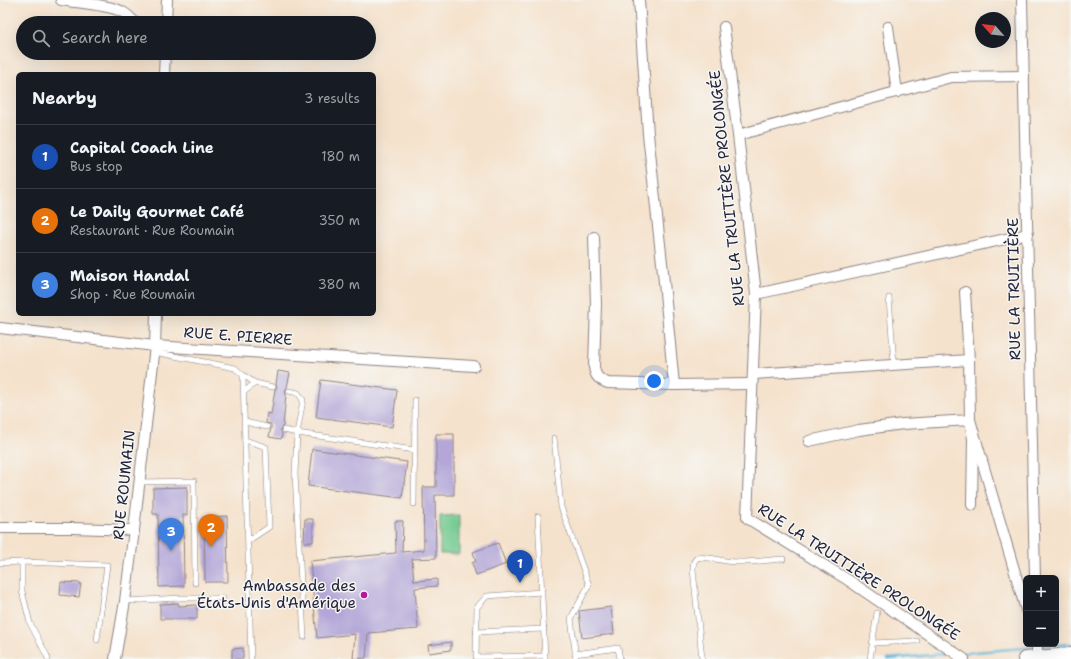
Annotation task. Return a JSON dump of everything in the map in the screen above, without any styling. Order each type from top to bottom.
[{"type":"main road","points":[[1034,650],[1071,655]]},
{"type":"street","points":[[61,0],[109,7],[121,11],[129,16]]},
{"type":"street","points":[[166,16],[167,0]]},
{"type":"street","points":[[639,0],[648,134],[674,385]]},
{"type":"street","name":"RUE LA TRUITIÈRE","points":[[1022,0],[1035,575]]},
{"type":"street","name":"RUE LA TRUITIÈRE PROLONGÉE","points":[[724,27],[756,294],[746,518],[848,580],[964,659]]},
{"type":"street","points":[[888,27],[897,92]]},
{"type":"street","points":[[164,72],[165,60]]},
{"type":"street","points":[[738,135],[951,77],[1024,76]]},
{"type":"street","points":[[756,294],[1028,234]]},
{"type":"street","points":[[594,237],[596,304],[594,367],[598,378],[603,381],[674,385],[753,379],[894,364],[969,360]]},
{"type":"street","points":[[965,292],[969,360],[970,420],[973,439],[972,505]]},
{"type":"street","name":"RUE ROUMAIN","points":[[114,659],[125,601],[140,482],[155,349],[156,316]]},
{"type":"street","name":"RUE E. PIERRE","points":[[0,328],[155,349],[474,366]]},
{"type":"street","points":[[809,441],[859,430],[903,424],[970,420]]},
{"type":"street","points":[[970,420],[1023,600]]},
{"type":"street","points":[[0,528],[134,530]]},
{"type":"lane","points":[[890,298],[894,364]]},
{"type":"lane","points":[[155,349],[235,368],[255,383],[273,387]]},
{"type":"lane","points":[[243,375],[251,659]]},
{"type":"lane","points":[[244,392],[255,383]]},
{"type":"lane","points":[[289,391],[298,393],[303,400],[297,433],[295,474],[304,637]]},
{"type":"lane","points":[[414,504],[415,400]]},
{"type":"lane","points":[[245,422],[267,427]]},
{"type":"lane","points":[[284,430],[414,450]]},
{"type":"lane","points":[[554,438],[561,507],[589,584],[571,618],[575,657],[618,648],[620,659]]},
{"type":"lane","points":[[245,440],[266,447],[268,503],[268,526],[248,541]]},
{"type":"lane","points":[[140,482],[194,481],[195,583]]},
{"type":"lane","points":[[538,516],[544,629],[545,657],[476,657],[477,607],[487,596],[542,592]]},
{"type":"lane","points":[[702,659],[693,569],[693,564],[695,561],[702,557],[728,562],[783,559]]},
{"type":"lane","points":[[0,563],[22,562],[107,565],[97,640]]},
{"type":"lane","points":[[22,562],[22,591],[30,623],[48,659]]},
{"type":"lane","points":[[125,601],[181,598],[223,598]]},
{"type":"lane","points":[[870,659],[877,613]]},
{"type":"lane","points":[[476,632],[544,629]]},
{"type":"lane","points":[[872,643],[917,641]]},
{"type":"green space","points":[[459,515],[459,554],[440,554],[440,516]]},
{"type":"building","points":[[278,371],[290,373],[285,391],[283,426],[280,429],[282,433],[281,439],[269,437],[271,424],[266,423],[267,413],[271,414],[275,390],[277,387]]},
{"type":"building","points":[[321,380],[397,390],[392,427],[316,417]]},
{"type":"building","name":"Ambassade des États-Unis d'Amérique","points":[[436,434],[454,434],[454,495],[435,495],[436,558],[412,559],[414,581],[437,579],[437,586],[415,588],[418,629],[368,633],[366,658],[353,659],[355,634],[317,638],[310,561],[396,553],[395,521],[403,521],[402,552],[424,550],[423,487],[436,487]]},
{"type":"building","points":[[312,449],[407,462],[402,498],[308,486]]},
{"type":"building","points":[[187,487],[187,515],[183,515],[184,586],[159,587],[158,514],[153,514],[153,488]]},
{"type":"building","points":[[227,516],[228,582],[205,582],[204,517]]},
{"type":"building","points":[[305,519],[313,519],[313,542],[304,542]]},
{"type":"building","points":[[498,543],[506,564],[476,575],[472,563],[476,561],[473,552]]},
{"type":"building","points":[[61,582],[81,583],[79,597],[60,595]]},
{"type":"building","points":[[178,603],[179,606],[197,605],[197,619],[160,619],[160,604]]},
{"type":"building","points":[[611,607],[614,634],[582,638],[579,611]]},
{"type":"building","points":[[451,642],[451,650],[429,653],[428,645]]},
{"type":"building","points":[[243,648],[243,659],[232,659],[232,649]]},
{"type":"waterway","points":[[1059,645],[1071,644]]},
{"type":"waterway","points":[[964,653],[1035,647]]},
{"type":"waterway","points":[[888,659],[943,654]]},
{"type":"place","name":"Le Daily Gourmet Café","points":[[211,547]]},
{"type":"place","name":"Maison Handal","points":[[171,551]]},
{"type":"place","name":"Capital Coach Line","points":[[520,583]]},
{"type":"place","name":"Ambassade des États-Unis d'Amérique","points":[[364,595]]}]
